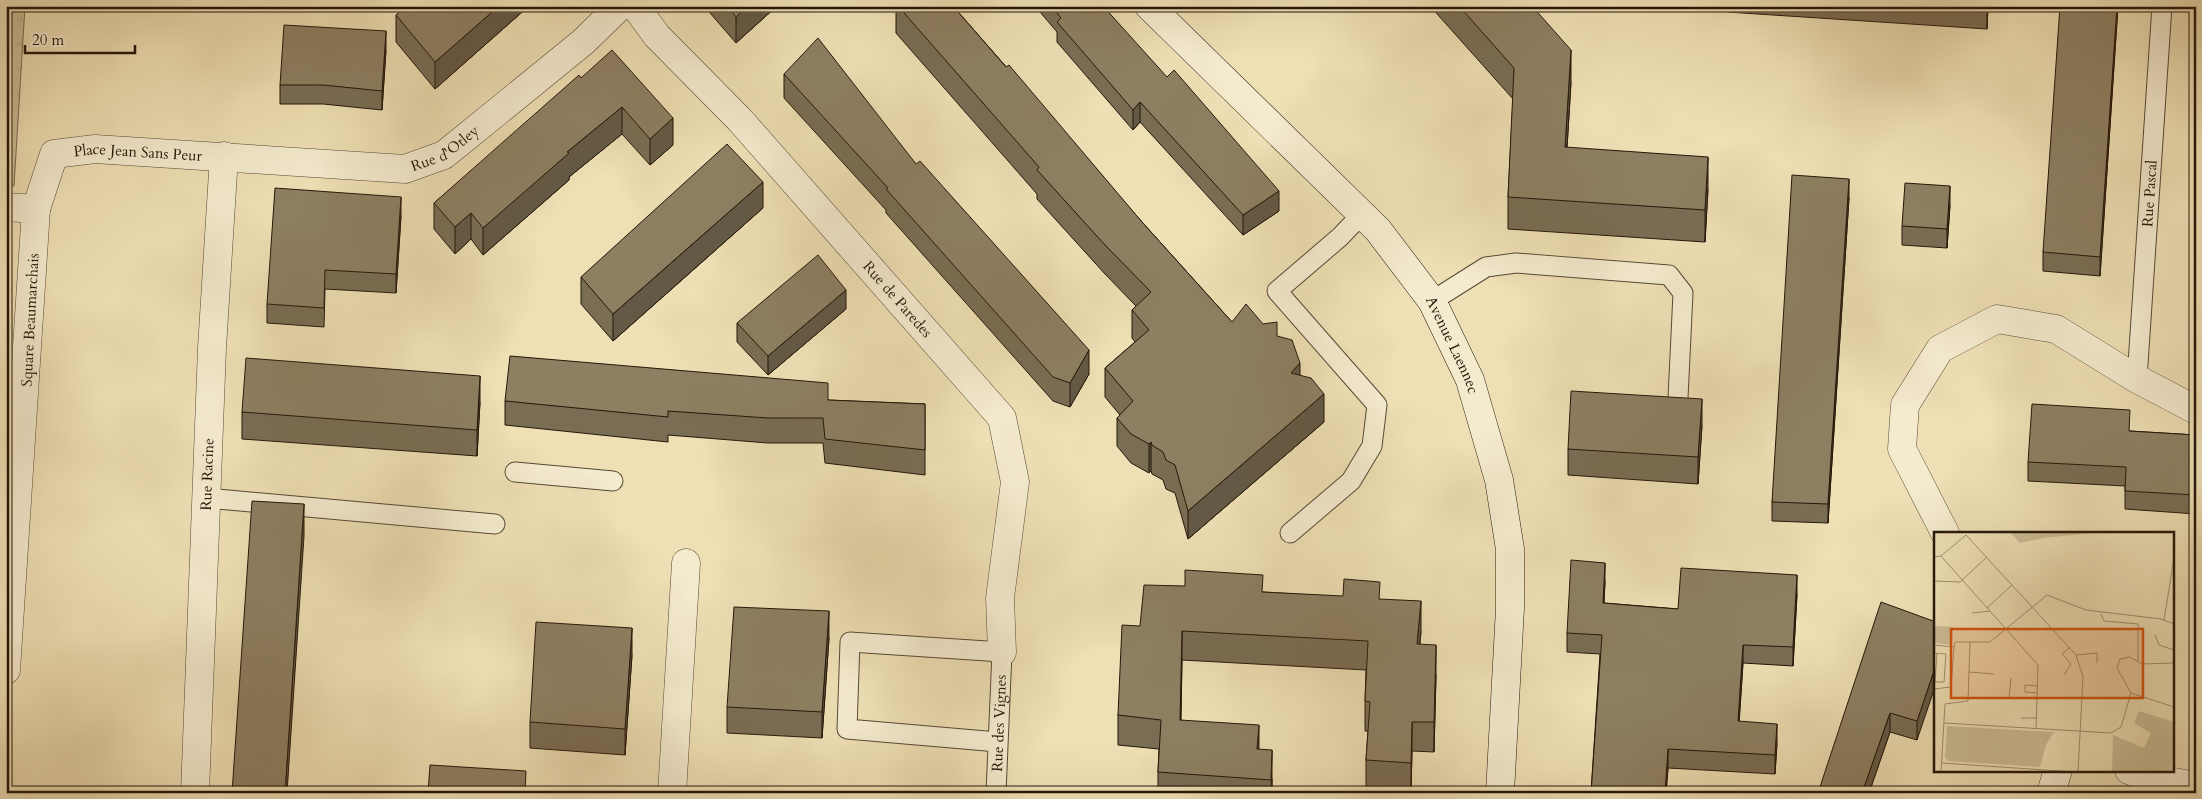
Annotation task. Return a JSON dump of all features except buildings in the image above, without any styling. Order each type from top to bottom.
[{"type":"street","name":"Rue d'Otley","points":[[224,156],[405,169],[444,155],[583,42],[620,6]]},
{"type":"street","name":"Rue de Paredes","points":[[635,6],[656,36],[740,120],[1002,418],[1015,482],[1000,598],[1002,652]]},
{"type":"street","name":"Avenue Laennec","points":[[1149,6],[1378,230],[1432,301],[1470,380],[1499,480],[1510,549],[1510,608],[1500,793]]},
{"type":"street","name":"Place Jean Sans Peur","points":[[54,154],[95,149],[224,156]]},
{"type":"street","name":"Square Beaumarchais","points":[[6,670],[36,209],[54,154]]},
{"type":"street","name":"Rue Racine","points":[[195,793],[206,498],[224,156]]},
{"type":"street","points":[[6,207],[36,209]]},
{"type":"street","points":[[1944,532],[1902,449],[1905,405],[1940,349],[1997,320],[2056,329],[2137,379],[2196,410]]},
{"type":"street","points":[[672,793],[686,563]]},
{"type":"street","points":[[2051,793],[2057,772]]},
{"type":"street","points":[[2134,772],[2146,777],[2196,786]]},
{"type":"lane","name":"Rue Pascal","points":[[2137,379],[2162,6]]},
{"type":"lane","points":[[1290,532],[1350,481],[1372,446],[1377,405],[1277,291],[1340,237],[1362,214]]},
{"type":"lane","points":[[1432,301],[1486,267],[1516,263],[1669,275],[1683,293],[1678,398]]},
{"type":"lane","points":[[515,472],[613,481]]},
{"type":"lane","points":[[206,498],[496,524]]},
{"type":"lane","points":[[998,742],[847,729],[850,642],[1002,652]]},
{"type":"lane","name":"Rue des Vignes","points":[[996,793],[1002,652]]},
{"type":"green space","points":[[6,6],[25,6],[14,186],[6,185]]}]
